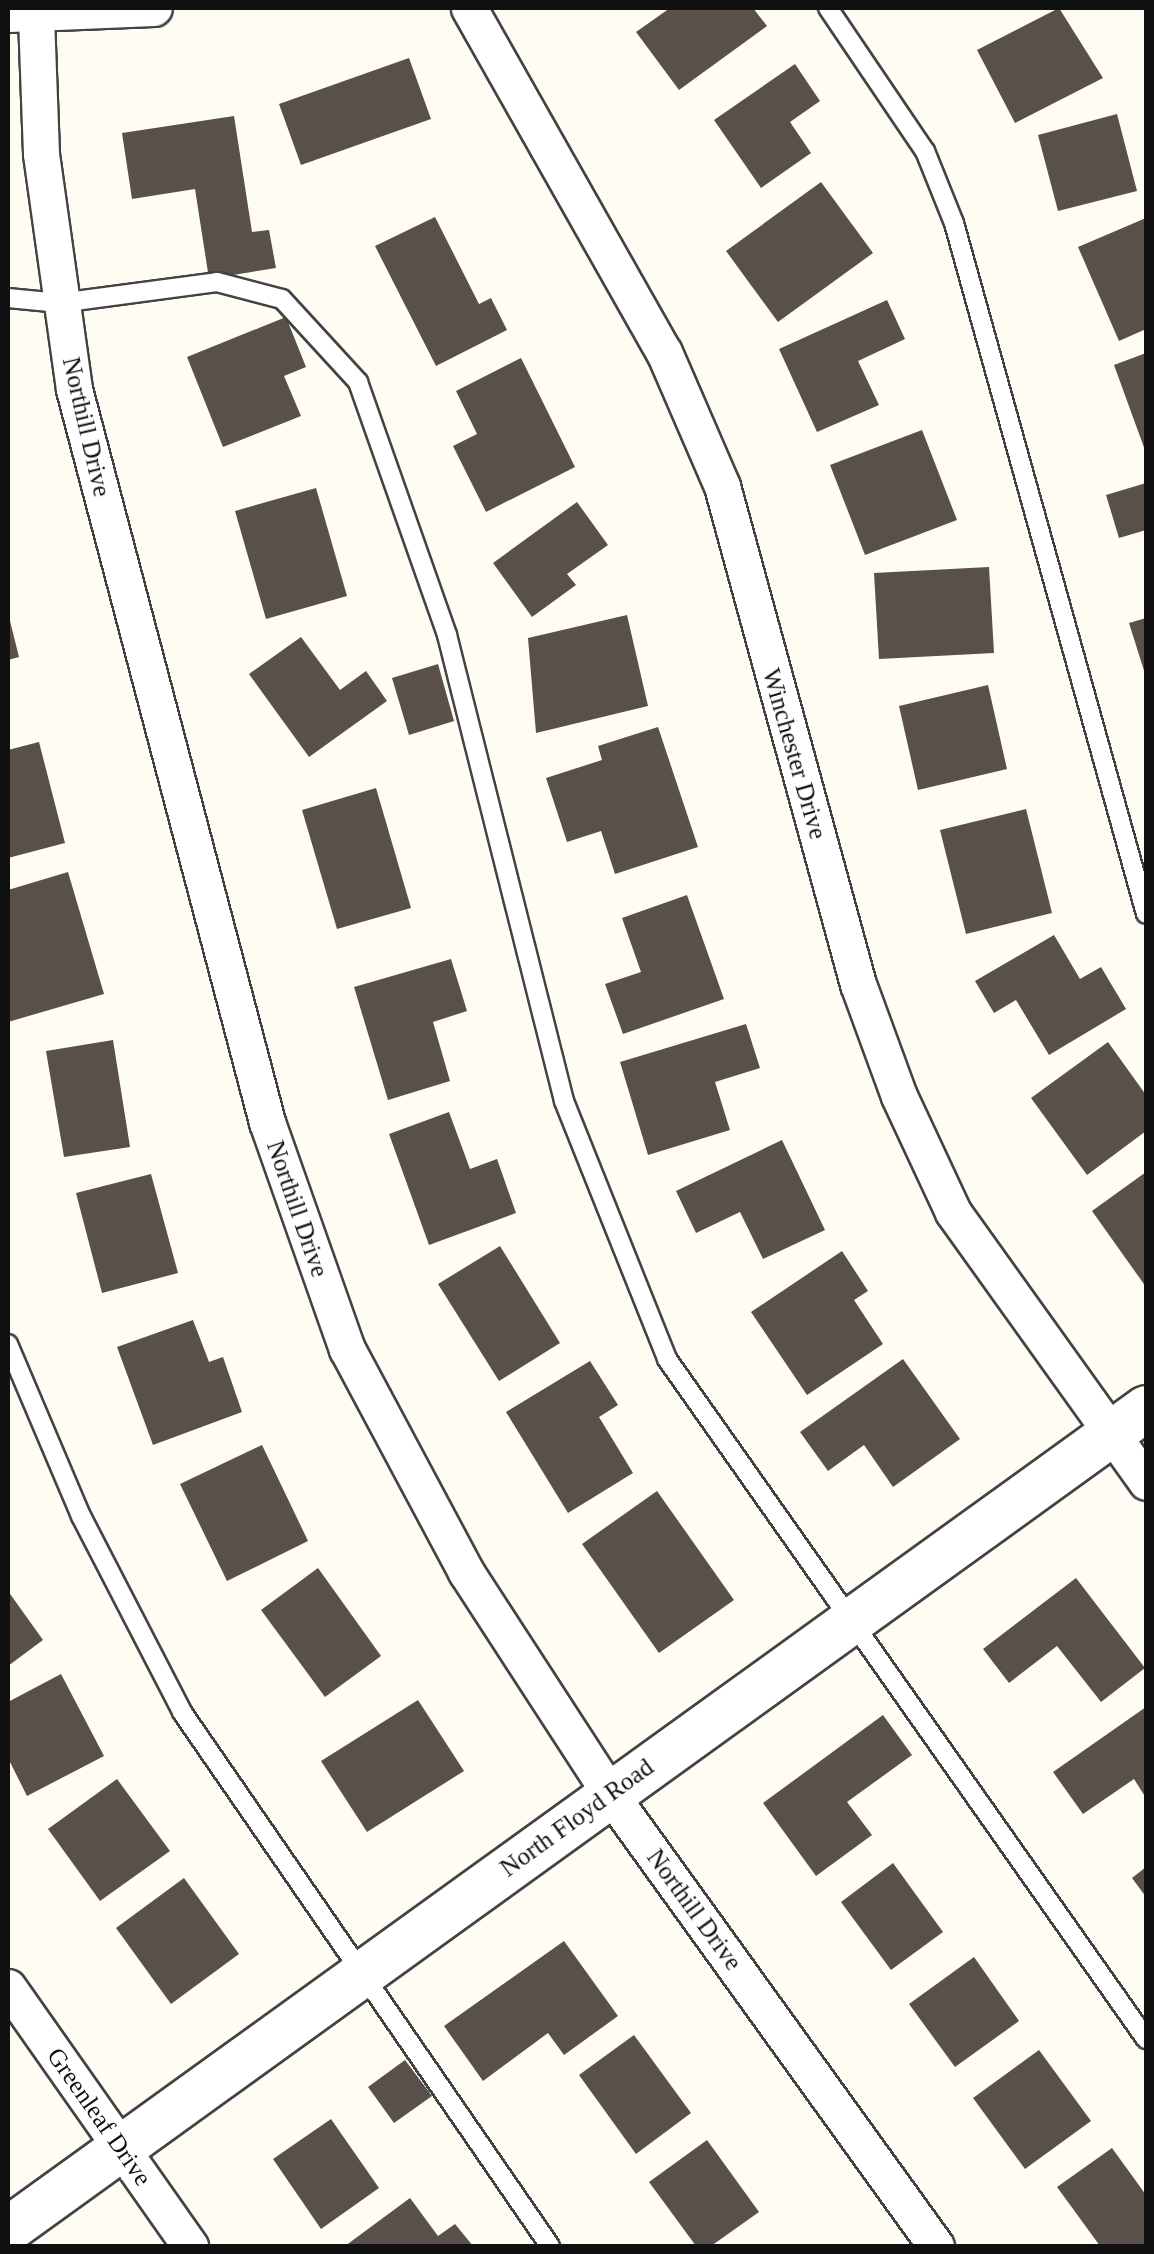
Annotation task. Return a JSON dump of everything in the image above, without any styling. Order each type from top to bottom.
[{"type":"street","points":[[22,15],[154,8]]},
{"type":"street","name":"Winchester Drive","points":[[469,8],[664,352],[722,486],[858,984],[899,1096],[953,1212],[1129,1421],[1146,1482]]},
{"type":"street","name":"Northill Drive","points":[[22,15],[60,303],[117,557],[306,1240],[401,1455],[610,1794],[936,2246]]},
{"type":"street","name":"North Floyd Road","points":[[8,2229],[1129,1421]]},
{"type":"street","name":"Greenleaf Drive","points":[[8,1987],[190,2246]]},
{"type":"lane","points":[[828,8],[924,151],[954,223],[1146,914]]},
{"type":"lane","points":[[8,298],[60,303],[217,282],[282,299],[358,382],[447,635],[570,1117],[668,1359],[848,1622],[1146,2040]]},
{"type":"lane","points":[[8,1344],[81,1516],[182,1712],[358,1976],[550,2246]]},
{"type":"building","points":[[670,8],[753,8],[767,26],[679,90],[636,32]]},
{"type":"building","points":[[1059,8],[1103,78],[1015,123],[977,50]]},
{"type":"building","points":[[409,58],[431,119],[301,165],[279,104]]},
{"type":"building","points":[[795,64],[820,101],[790,122],[811,153],[761,188],[714,120]]},
{"type":"building","points":[[1117,114],[1137,191],[1058,211],[1038,135]]},
{"type":"building","points":[[234,116],[252,232],[269,230],[276,268],[209,279],[195,189],[132,199],[122,133]]},
{"type":"building","points":[[821,182],[873,253],[778,322],[726,251]]},
{"type":"building","points":[[435,217],[479,304],[491,298],[507,330],[436,366],[375,246]]},
{"type":"building","points":[[1146,218],[1146,329],[1119,341],[1078,247]]},
{"type":"building","points":[[887,300],[905,339],[858,361],[879,405],[817,432],[779,349]]},
{"type":"building","points":[[286,317],[306,367],[284,376],[301,416],[223,447],[187,357]]},
{"type":"building","points":[[1146,353],[1146,453],[1114,365]]},
{"type":"building","points":[[521,358],[575,467],[486,512],[453,446],[477,434],[456,391]]},
{"type":"building","points":[[922,430],[957,520],[865,555],[830,465]]},
{"type":"building","points":[[1146,483],[1146,530],[1119,538],[1106,495]]},
{"type":"building","points":[[316,488],[347,596],[266,619],[235,511]]},
{"type":"building","points":[[577,502],[608,545],[567,574],[576,585],[532,617],[493,563]]},
{"type":"building","points":[[989,567],[994,653],[879,659],[874,573]]},
{"type":"building","points":[[8,613],[19,657],[8,660]]},
{"type":"building","points":[[627,615],[648,706],[536,733],[528,638]]},
{"type":"building","points":[[1146,618],[1146,677],[1129,623]]},
{"type":"building","points":[[301,637],[340,690],[366,671],[387,701],[309,757],[249,674]]},
{"type":"building","points":[[438,664],[454,721],[409,735],[392,678]]},
{"type":"building","points":[[988,685],[1007,769],[918,790],[899,706]]},
{"type":"building","points":[[658,727],[698,847],[615,874],[601,831],[567,842],[546,778],[602,760],[598,746]]},
{"type":"building","points":[[39,742],[65,843],[8,858],[8,750]]},
{"type":"building","points":[[376,788],[411,908],[337,929],[302,810]]},
{"type":"building","points":[[1026,809],[1052,913],[966,934],[940,830]]},
{"type":"building","points":[[68,872],[104,994],[8,1022],[8,890]]},
{"type":"building","points":[[687,895],[724,999],[623,1034],[605,984],[641,972],[622,918]]},
{"type":"building","points":[[1054,935],[1080,979],[1101,967],[1126,1009],[1049,1055],[1016,1000],[994,1013],[975,981]]},
{"type":"building","points":[[451,959],[467,1011],[433,1022],[450,1081],[388,1100],[354,987]]},
{"type":"building","points":[[746,1024],[760,1068],[715,1082],[730,1130],[648,1155],[620,1062]]},
{"type":"building","points":[[113,1040],[130,1147],[64,1157],[46,1051]]},
{"type":"building","points":[[1108,1042],[1146,1095],[1146,1131],[1087,1175],[1031,1098]]},
{"type":"building","points":[[449,1112],[470,1169],[497,1159],[516,1213],[429,1245],[389,1134]]},
{"type":"building","points":[[782,1140],[825,1230],[763,1259],[740,1212],[696,1233],[676,1191]]},
{"type":"building","points":[[1146,1172],[1146,1287],[1092,1211]]},
{"type":"building","points":[[151,1174],[178,1273],[102,1293],[76,1193]]},
{"type":"building","points":[[500,1246],[560,1343],[499,1381],[438,1284]]},
{"type":"building","points":[[842,1251],[868,1291],[854,1300],[883,1344],[807,1395],[751,1312]]},
{"type":"building","points":[[193,1320],[209,1362],[223,1357],[242,1412],[153,1445],[117,1347]]},
{"type":"building","points":[[903,1359],[960,1439],[893,1487],[864,1445],[828,1471],[800,1432]]},
{"type":"building","points":[[590,1361],[618,1405],[599,1417],[633,1473],[568,1513],[506,1412]]},
{"type":"building","points":[[262,1445],[308,1541],[227,1581],[180,1484]]},
{"type":"building","points":[[657,1491],[734,1600],[659,1653],[582,1544]]},
{"type":"building","points":[[318,1568],[381,1656],[325,1697],[261,1610]]},
{"type":"building","points":[[1076,1578],[1145,1668],[1101,1702],[1057,1646],[1009,1683],[983,1649]]},
{"type":"building","points":[[8,1591],[43,1640],[8,1666]]},
{"type":"building","points":[[61,1674],[104,1756],[27,1796],[8,1758],[8,1702]]},
{"type":"building","points":[[418,1700],[464,1771],[367,1832],[321,1761]]},
{"type":"building","points":[[1146,1707],[1146,1798],[1134,1779],[1083,1814],[1053,1772]]},
{"type":"building","points":[[883,1715],[912,1755],[847,1802],[872,1835],[816,1876],[763,1803]]},
{"type":"building","points":[[117,1779],[170,1851],[100,1901],[48,1829]]},
{"type":"building","points":[[893,1863],[943,1932],[891,1970],[841,1902]]},
{"type":"building","points":[[1146,1867],[1146,1897],[1132,1878]]},
{"type":"building","points":[[184,1878],[239,1954],[171,2004],[116,1928]]},
{"type":"building","points":[[564,1941],[618,2016],[564,2055],[548,2033],[483,2081],[444,2026]]},
{"type":"building","points":[[974,1957],[1019,2021],[955,2067],[909,2004]]},
{"type":"building","points":[[634,2035],[691,2113],[636,2154],[579,2075]]},
{"type":"building","points":[[1039,2050],[1091,2121],[1025,2169],[973,2098]]},
{"type":"building","points":[[405,2060],[432,2096],[394,2123],[368,2087]]},
{"type":"building","points":[[331,2119],[379,2188],[321,2229],[273,2159]]},
{"type":"building","points":[[707,2140],[759,2212],[711,2246],[696,2246],[649,2182]]},
{"type":"building","points":[[1112,2148],[1146,2195],[1146,2246],[1100,2246],[1057,2187]]},
{"type":"building","points":[[410,2198],[438,2236],[455,2224],[473,2246],[345,2246]]}]
